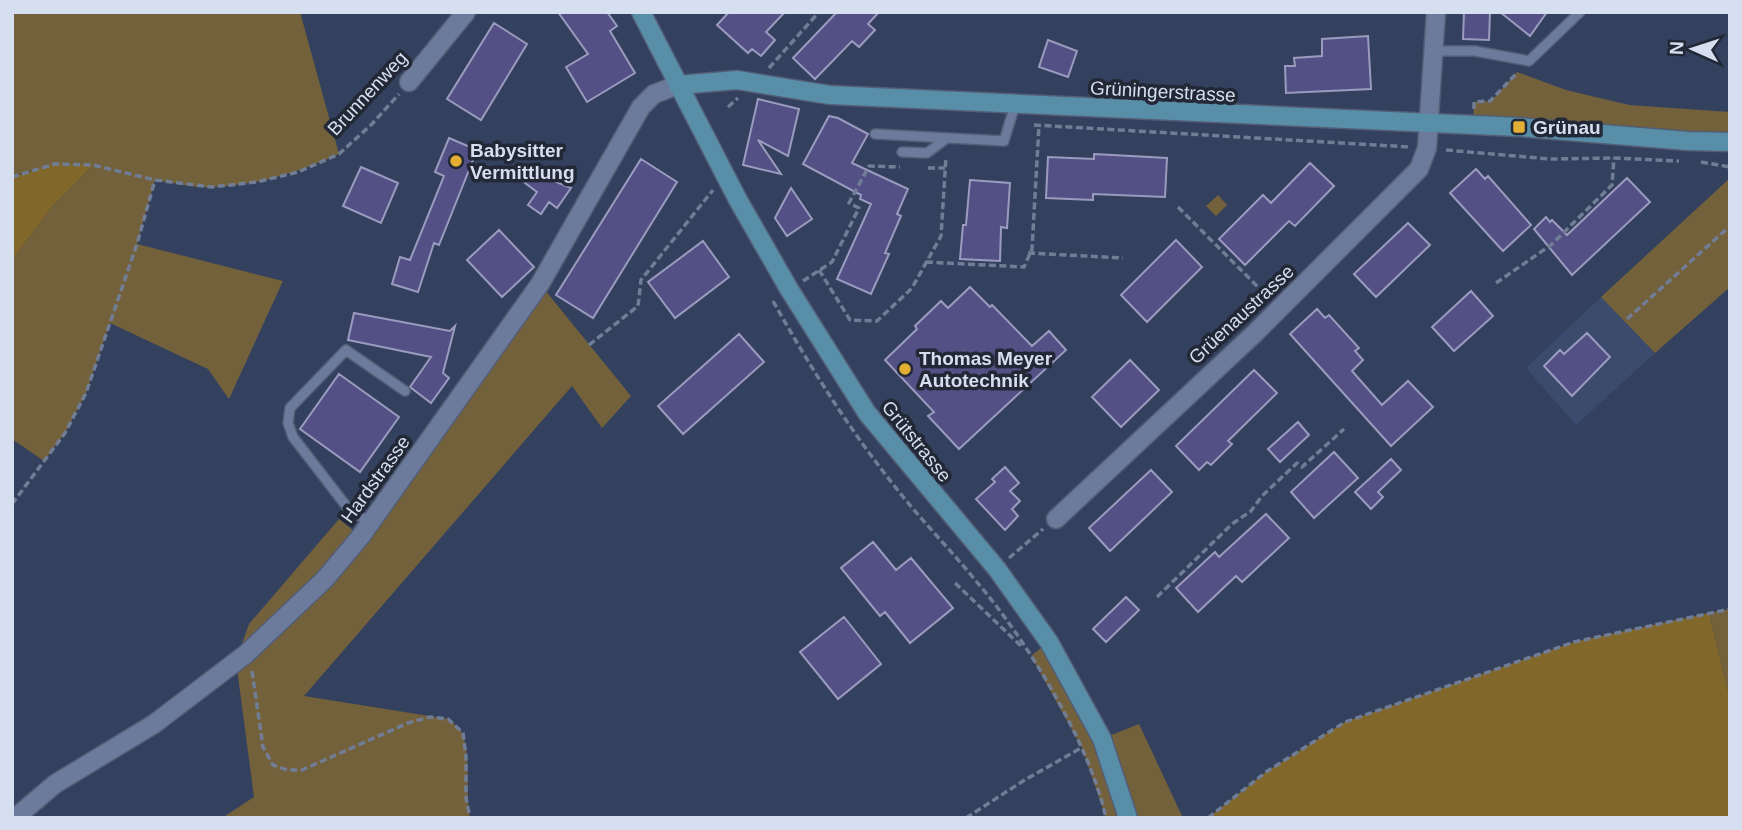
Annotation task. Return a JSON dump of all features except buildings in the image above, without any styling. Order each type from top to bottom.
[{"type":"main road","points":[[641,12],[678,85]]},
{"type":"main road","name":"Grüningerstrasse","points":[[678,85],[737,80],[751,90],[830,95],[1473,125],[1730,142]]},
{"type":"main road","name":"Grütstrasse","points":[[678,85],[738,200],[789,289],[867,413],[997,569],[1049,642],[1101,739],[1128,818]]},
{"type":"street","name":"Brunnenweg","points":[[410,82],[466,12]]},
{"type":"street","name":"Grüenaustrasse","points":[[1056,519],[1279,309],[1419,169],[1427,148],[1436,12]]},
{"type":"street","name":"Hardstrasse","points":[[15,818],[55,784],[154,724],[246,654],[325,579],[370,523],[540,285],[641,107],[654,93],[678,85]]},
{"type":"lane","points":[[1434,51],[1475,51],[1529,61],[1580,12]]},
{"type":"lane","points":[[875,134],[1004,141],[1015,105]]},
{"type":"lane","points":[[902,152],[927,153],[947,138]]},
{"type":"lane","points":[[370,523],[347,506],[293,437],[288,423],[290,408],[346,350],[405,391]]},
{"type":"path","points":[[728,107],[751,90],[819,12]]},
{"type":"path","points":[[1473,125],[1474,102],[1490,101],[1529,61]]},
{"type":"path","name":"Brunnenweg","points":[[12,177],[55,164],[93,165],[155,180],[212,187],[257,182],[298,172],[339,154],[372,124],[410,82]]},
{"type":"path","points":[[1009,123],[1427,148],[1550,159],[1679,161]]},
{"type":"path","points":[[926,262],[1024,267],[1032,248],[1039,125]]},
{"type":"path","points":[[819,270],[850,320],[877,321],[912,288],[941,236],[947,138]]},
{"type":"path","points":[[1496,283],[1551,245],[1612,185],[1615,158]]},
{"type":"path","points":[[1692,161],[1730,167]]},
{"type":"path","points":[[789,289],[832,262],[859,208],[849,203],[869,166],[907,167]]},
{"type":"path","points":[[920,167],[945,168]]},
{"type":"path","points":[[12,503],[65,433],[86,393],[137,244],[155,180]]},
{"type":"path","points":[[589,345],[638,306],[641,280],[711,193]]},
{"type":"path","points":[[1178,206],[1279,309]]},
{"type":"path","points":[[1627,319],[1730,226]]},
{"type":"path","points":[[1028,253],[1123,258]]},
{"type":"path","points":[[773,302],[814,374],[859,441],[898,491],[978,583],[1031,656],[1082,748],[1106,818]]},
{"type":"path","points":[[1157,597],[1232,524],[1251,510],[1297,463],[1302,467],[1344,429]]},
{"type":"path","points":[[997,569],[1056,519]]},
{"type":"path","points":[[955,583],[1031,656]]},
{"type":"path","points":[[1208,818],[1266,772],[1345,722],[1574,642],[1730,609]]},
{"type":"path","points":[[246,654],[252,670],[263,747],[272,765],[287,770],[302,770],[408,723],[430,717],[448,719],[463,733],[466,799],[470,818]]},
{"type":"path","points":[[966,818],[1023,781],[1101,739]]},
{"type":"shaded area","points":[[12,12],[300,12],[339,154],[294,172],[247,184],[207,187],[155,180],[137,244],[283,281],[229,399],[208,369],[110,323],[86,393],[65,433],[44,461],[12,439],[12,260],[53,206],[92,166],[27,171],[12,177]]},
{"type":"shaded area","points":[[1517,72],[1566,90],[1629,105],[1730,112],[1730,141],[1473,125],[1474,102],[1491,101]]},
{"type":"shaded area","points":[[55,164],[93,165],[53,206],[12,260],[12,177]]},
{"type":"shaded area","points":[[1730,178],[1730,287],[1655,353],[1601,297]]},
{"type":"shaded area","points":[[1218,195],[1227,205],[1216,216],[1206,206]]},
{"type":"shaded area","points":[[540,284],[631,396],[602,428],[572,386],[304,696],[448,719],[461,731],[465,744],[470,818],[222,818],[254,797],[236,661],[249,624],[339,519],[360,536]]},
{"type":"shaded area","points":[[1601,297],[1655,353],[1576,425],[1526,368]]},
{"type":"shaded area","points":[[1730,609],[1730,699],[1709,613]]},
{"type":"shaded area","points":[[1709,613],[1730,699],[1730,818],[1208,818],[1266,772],[1345,722],[1574,642]]},
{"type":"shaded area","points":[[1049,642],[1101,739],[1139,724],[1183,818],[1106,818],[1082,748],[1031,656]]},
{"type":"place","name":"Grünau","points":[[1519,127]]},
{"type":"place","name":"Babysitter Vermittlung","points":[[456,161]]},
{"type":"place","name":"Thomas Meyer Autotechnik","points":[[905,369]]}]
